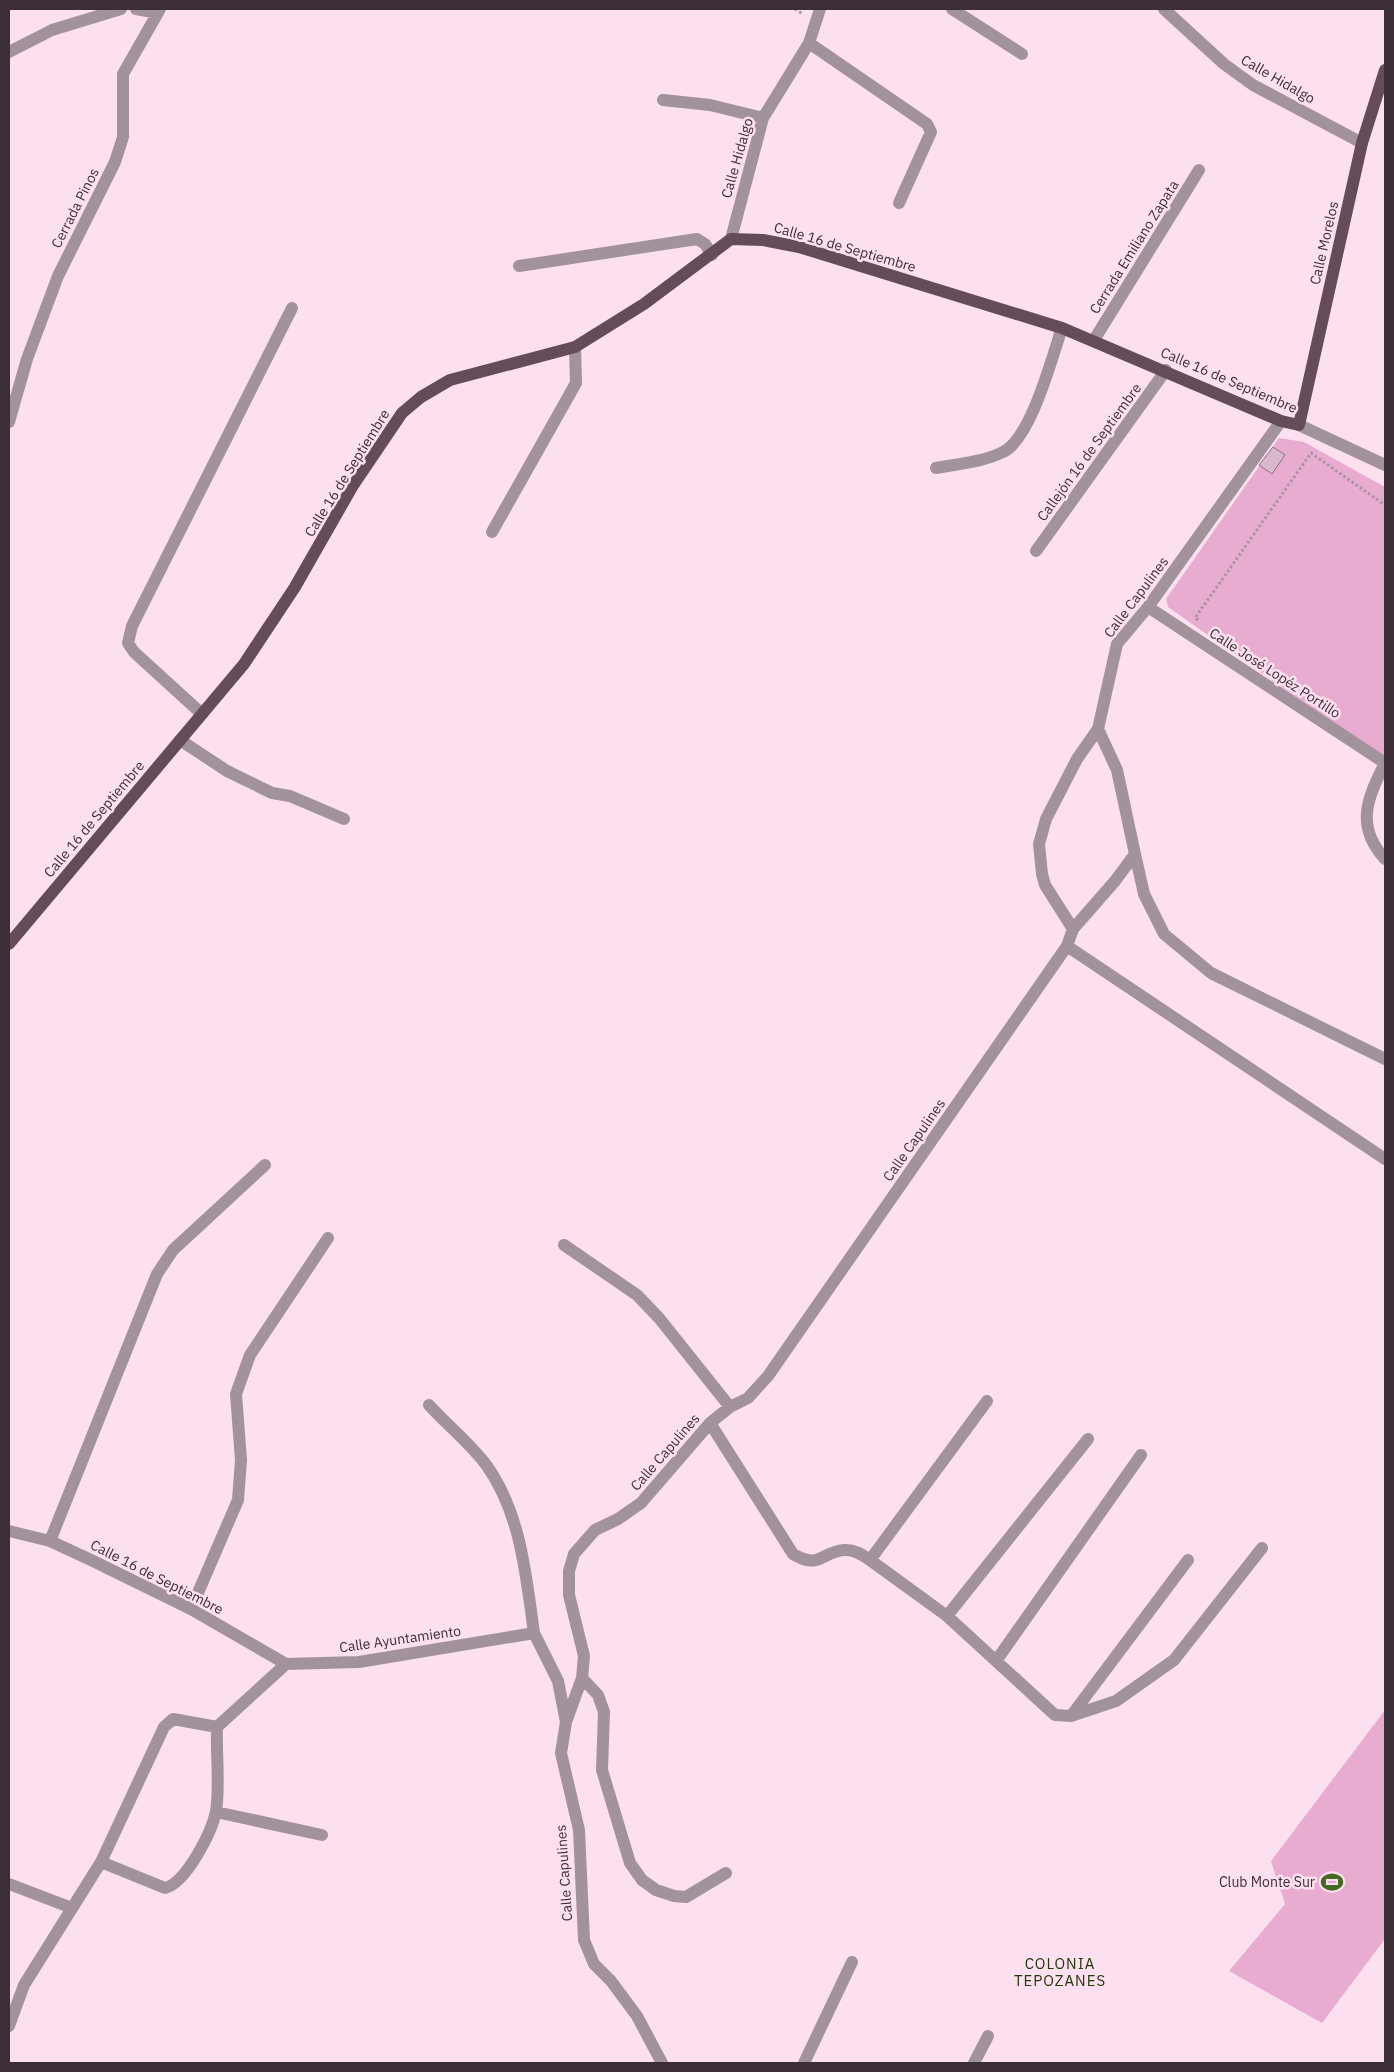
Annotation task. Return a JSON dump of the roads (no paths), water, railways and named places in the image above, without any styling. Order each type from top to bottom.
[{"type":"main road","name":"Calle Morelos","points":[[1299,425],[1362,142],[1385,70]]},
{"type":"main road","name":"Calle 16 de Septiembre","points":[[9,944],[244,664],[295,587],[352,488],[402,413],[422,397],[450,380],[574,347],[644,304],[712,255],[730,239],[763,240],[799,247],[1062,328],[1166,370],[1281,421],[1299,425]]},
{"type":"street","points":[[9,52],[52,30],[121,9]]},
{"type":"street","points":[[136,9],[159,11]]},
{"type":"street","name":"Calle Hidalgo","points":[[730,239],[763,118],[809,43],[820,9]]},
{"type":"street","points":[[952,9],[1022,54]]},
{"type":"street","name":"Calle Hidalgo","points":[[1164,9],[1224,64],[1253,85],[1362,142]]},
{"type":"street","name":"Cerrada Pinos","points":[[9,422],[26,359],[58,276],[115,162],[123,137],[124,74],[159,11]]},
{"type":"street","points":[[809,43],[927,124],[931,132],[928,144],[899,203]]},
{"type":"street","points":[[663,100],[710,105],[763,118]]},
{"type":"street","name":"Cerrada Emiliano Zapata","points":[[1094,340],[1199,170]]},
{"type":"street","points":[[519,266],[697,239],[705,244],[712,255]]},
{"type":"street","points":[[202,714],[134,652],[128,643],[132,626],[292,308]]},
{"type":"street","points":[[936,468],[982,459],[1005,452],[1018,440],[1036,407],[1062,328]]},
{"type":"street","points":[[492,532],[576,383],[574,347]]},
{"type":"street","name":"Callejón 16 de Septiembre","points":[[1036,551],[1166,370]]},
{"type":"street","name":"Calle Capulines","points":[[662,2063],[637,2016],[611,1981],[594,1964],[584,1940],[579,1830],[561,1753],[566,1722],[582,1678],[584,1656],[569,1595],[569,1571],[574,1554],[595,1530],[618,1520],[641,1503],[710,1424],[730,1408],[748,1398],[768,1376],[1067,946],[1073,929],[1046,885],[1042,874],[1039,844],[1051,810],[1078,759],[1098,729],[1117,644],[1148,607],[1281,421]]},
{"type":"street","name":"Calle 16 de Septiembre","points":[[1299,425],[1385,465]]},
{"type":"street","name":"Calle José Lopéz Portillo","points":[[1148,607],[1385,763]]},
{"type":"street","points":[[1098,729],[1117,770],[1144,894],[1164,934],[1211,973],[1385,1059]]},
{"type":"street","points":[[180,740],[227,770],[272,793],[290,796],[344,819]]},
{"type":"street","points":[[1385,763],[1372,789],[1365,822],[1370,837],[1385,859]]},
{"type":"street","points":[[1073,929],[1115,881],[1135,854]]},
{"type":"street","points":[[1067,946],[1385,1159]]},
{"type":"street","points":[[50,1541],[157,1274],[173,1250],[265,1165]]},
{"type":"street","points":[[191,1609],[238,1500],[241,1460],[236,1394],[247,1363],[250,1355],[328,1238]]},
{"type":"street","points":[[564,1245],[637,1295],[659,1318],[730,1408]]},
{"type":"street","points":[[870,1560],[987,1401]]},
{"type":"street","points":[[429,1405],[486,1465],[512,1517],[522,1553],[534,1633],[558,1682],[566,1722]]},
{"type":"street","points":[[710,1424],[793,1554],[803,1560],[817,1561],[844,1550],[857,1552],[947,1616],[1055,1715],[1071,1716],[1116,1701],[1174,1660],[1262,1548]]},
{"type":"street","points":[[947,1616],[1088,1439]]},
{"type":"street","points":[[996,1661],[1141,1455]]},
{"type":"street","name":"Calle 16 de Septiembre","points":[[9,1531],[50,1541],[191,1609],[286,1664]]},
{"type":"street","points":[[1071,1716],[1188,1560]]},
{"type":"street","name":"Calle Ayuntamiento","points":[[286,1664],[359,1662],[534,1633]]},
{"type":"street","points":[[101,1862],[165,1888],[174,1886],[197,1857],[216,1812],[216,1727],[286,1664]]},
{"type":"street","points":[[582,1678],[598,1695],[604,1712],[602,1770],[630,1863],[642,1880],[656,1890],[674,1896],[686,1897],[726,1873]]},
{"type":"street","points":[[9,2026],[24,1984],[101,1862],[164,1727],[174,1719],[216,1727]]},
{"type":"street","points":[[216,1812],[322,1835]]},
{"type":"street","points":[[9,1884],[72,1908]]},
{"type":"street","points":[[804,2063],[852,1962]]},
{"type":"street","points":[[974,2063],[988,2036]]},
{"type":"place","name":"Club Monte Sur","points":[[1332,1882]]},
{"type":"district","name":"COLONIA TEPOZANES","points":[[1060,1972]]}]
